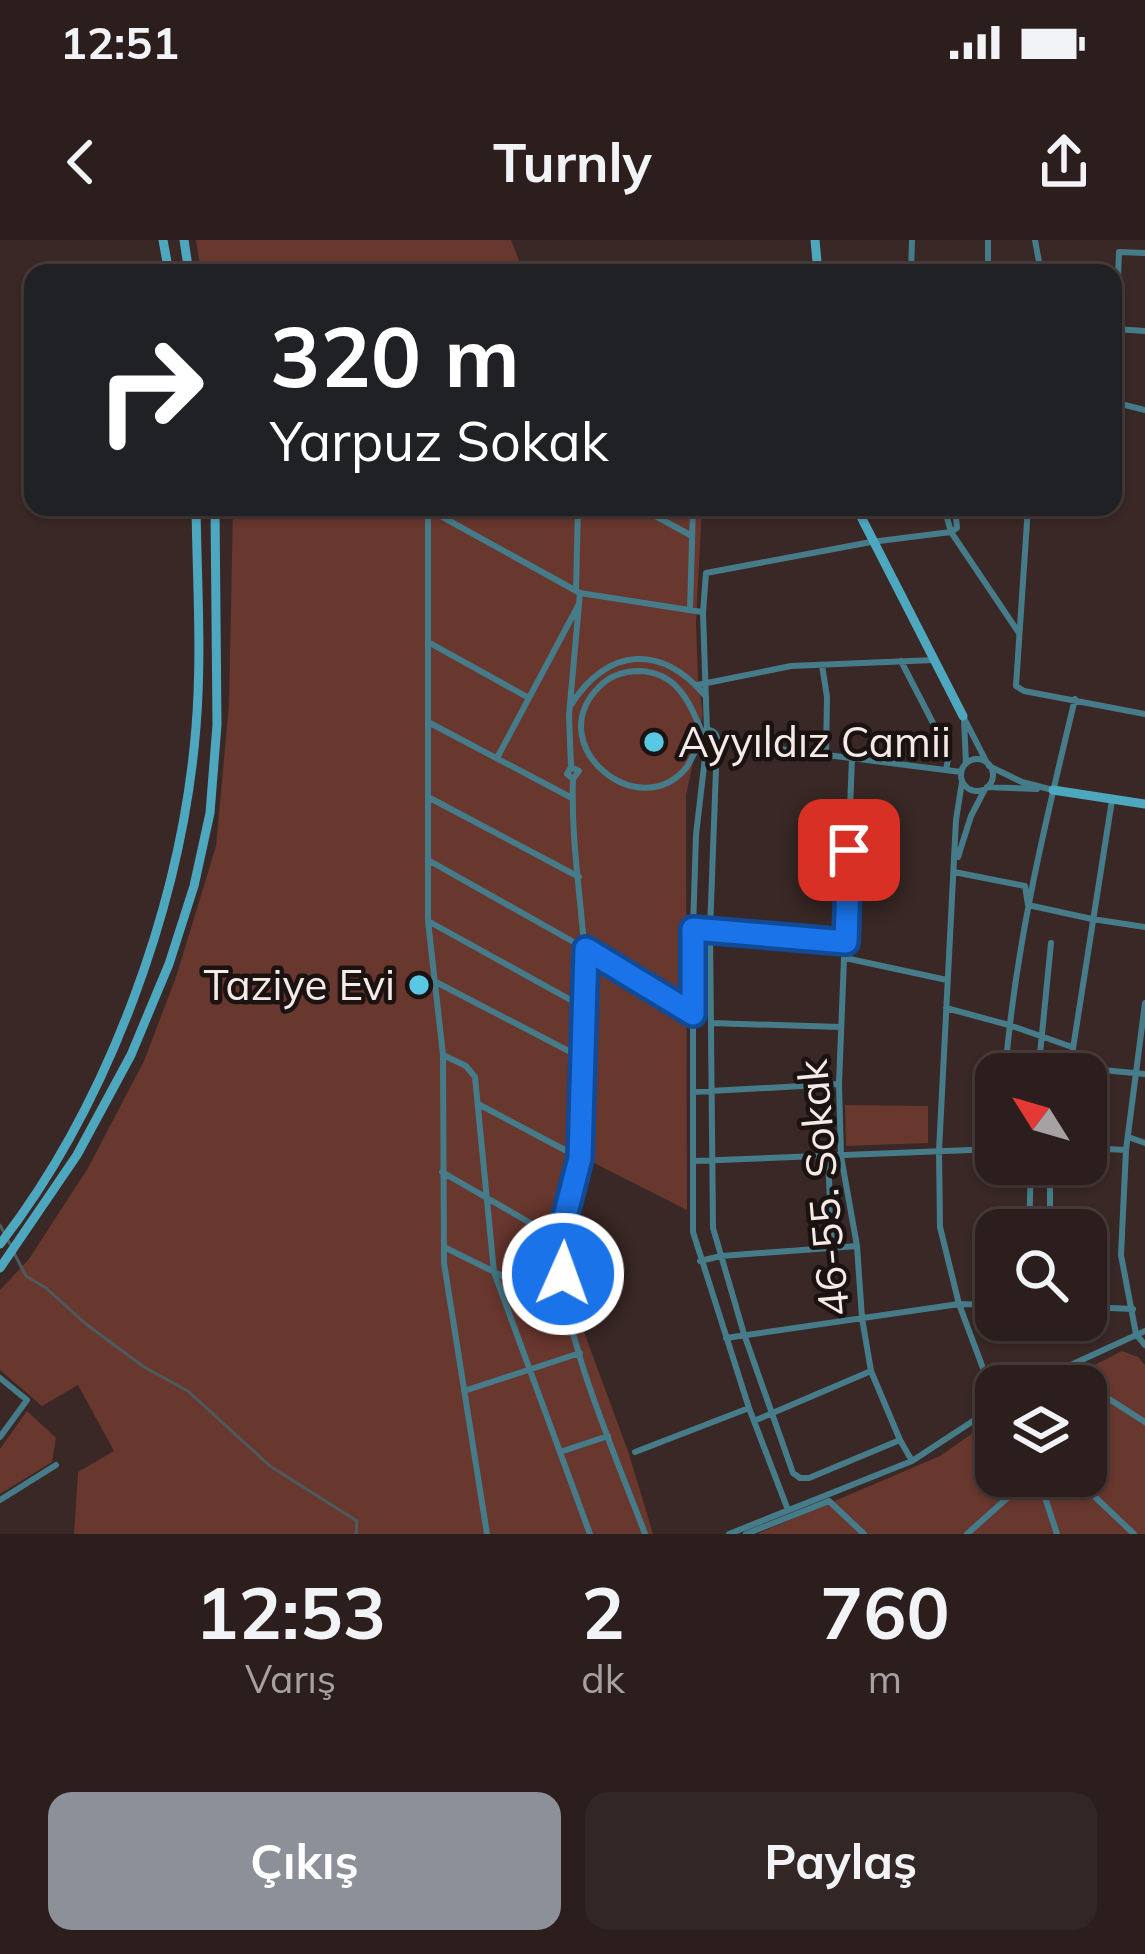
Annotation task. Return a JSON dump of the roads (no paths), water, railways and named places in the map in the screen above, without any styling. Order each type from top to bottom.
[{"type":"main road","points":[[0,1268],[91,1097],[135,994],[170,881],[196,726],[196,516]]},
{"type":"main road","points":[[0,1244],[23,1225],[77,1155],[131,1055],[169,964],[194,886],[210,813],[217,725],[215,516]]},
{"type":"main road","points":[[860,516],[963,716]]},
{"type":"main road","points":[[1053,790],[1145,804]]},
{"type":"street","points":[[1118,264],[1119,251],[1145,253]]},
{"type":"street","points":[[428,516],[428,921],[442,1055],[444,1247],[488,1534]]},
{"type":"street","points":[[442,516],[578,592],[703,613]]},
{"type":"street","points":[[578,516],[579,604],[570,708],[583,772]]},
{"type":"street","points":[[655,516],[692,536]]},
{"type":"street","points":[[689,610],[693,516]]},
{"type":"street","points":[[947,516],[951,532],[1021,636]]},
{"type":"street","points":[[788,1510],[749,1408],[695,1245],[692,1223],[693,929],[707,698],[701,684],[706,573],[951,532],[957,528],[956,516]]},
{"type":"street","points":[[1028,516],[1016,686],[1145,714]]},
{"type":"street","points":[[497,758],[579,604]]},
{"type":"street","points":[[428,642],[529,698]]},
{"type":"street","points":[[570,708],[603,668],[632,659],[657,661],[701,684],[791,666],[934,660]]},
{"type":"street","points":[[901,661],[949,754],[946,770]]},
{"type":"street","points":[[822,665],[826,755]]},
{"type":"street","points":[[645,1534],[580,1353],[567,1308],[559,1240],[580,1158],[586,1010],[586,949],[572,798],[590,758],[582,736],[585,707],[598,687],[621,674],[652,673],[677,686],[705,731]]},
{"type":"street","points":[[1007,1053],[1028,905],[1075,699]]},
{"type":"street","points":[[954,872],[964,833],[993,775],[963,716]]},
{"type":"street","points":[[963,716],[964,767],[956,820],[947,980],[940,1227],[959,1304],[982,1365]]},
{"type":"street","points":[[428,722],[572,798]]},
{"type":"street","points":[[705,731],[716,733],[717,742],[710,930],[716,1239],[771,1413],[790,1467],[800,1478],[900,1440]]},
{"type":"street","points":[[583,772],[631,786],[658,785],[686,768],[703,746],[717,742],[946,770],[978,759],[1022,782],[1053,790]]},
{"type":"street","points":[[583,772],[590,758]]},
{"type":"street","name":"46-55. Sokak","points":[[852,758],[839,1084],[842,1156],[871,1371],[912,1461]]},
{"type":"street","points":[[962,782],[973,791],[1053,790]]},
{"type":"street","points":[[428,797],[578,877]]},
{"type":"street","points":[[1071,1053],[1112,800]]},
{"type":"street","points":[[698,819],[712,820]]},
{"type":"street","points":[[696,835],[712,836]]},
{"type":"street","points":[[428,860],[693,1014]]},
{"type":"street","points":[[954,872],[1025,886],[1028,905]]},
{"type":"street","points":[[1028,905],[1145,927]]},
{"type":"street","points":[[428,921],[586,1010]]},
{"type":"street","points":[[693,929],[846,942]]},
{"type":"street","points":[[1040,1053],[1051,944]]},
{"type":"street","points":[[845,958],[947,980]]},
{"type":"street","points":[[434,982],[584,1059]]},
{"type":"street","points":[[1145,1003],[1141,1073],[1126,1150],[1121,1255],[1145,1345]]},
{"type":"street","points":[[946,1008],[1072,1047]]},
{"type":"street","points":[[711,1023],[842,1027]]},
{"type":"street","points":[[442,1055],[472,1071],[494,1271],[590,1534]]},
{"type":"street","points":[[1107,1072],[1141,1073]]},
{"type":"street","points":[[692,1092],[839,1084]]},
{"type":"street","points":[[478,1104],[580,1158]]},
{"type":"street","points":[[1128,1138],[1145,1143]]},
{"type":"street","points":[[1107,1149],[1126,1150]]},
{"type":"street","points":[[692,1161],[975,1150]]},
{"type":"street","points":[[828,1156],[832,1248]]},
{"type":"street","points":[[442,1172],[559,1240]]},
{"type":"street","points":[[695,1245],[716,1239]]},
{"type":"street","points":[[700,1261],[857,1246]]},
{"type":"street","points":[[444,1247],[567,1308]]},
{"type":"street","points":[[726,1338],[975,1304]]},
{"type":"street","points":[[1107,1308],[1133,1309]]},
{"type":"street","points":[[1070,1365],[1140,1333]]},
{"type":"street","points":[[464,1391],[580,1353]]},
{"type":"street","points":[[754,1421],[871,1371]]},
{"type":"street","points":[[0,1378],[27,1400],[0,1438]]},
{"type":"street","points":[[1107,1399],[1145,1423]]},
{"type":"street","points":[[635,1452],[749,1408]]},
{"type":"street","points":[[728,1534],[912,1461],[975,1418]]},
{"type":"street","points":[[560,1452],[608,1436]]},
{"type":"street","points":[[0,1500],[56,1465]]},
{"type":"street","points":[[968,1534],[1011,1497]]},
{"type":"street","points":[[1043,1497],[1057,1534]]},
{"type":"street","points":[[1095,1497],[1134,1534]]},
{"type":"street","points":[[746,1534],[826,1502],[833,1503],[864,1534]]},
{"type":"street","points":[[769,1525],[773,1534]]},
{"type":"waterway","points":[[0,1225],[10,1244]]},
{"type":"waterway","points":[[14,1253],[26,1276],[86,1324],[144,1367],[188,1391],[270,1466],[357,1521],[356,1534]]},
{"type":"place","name":"Ayyıldız Camii","points":[[654,742]]},
{"type":"place","name":"Taziye Evi","points":[[419,985]]}]
